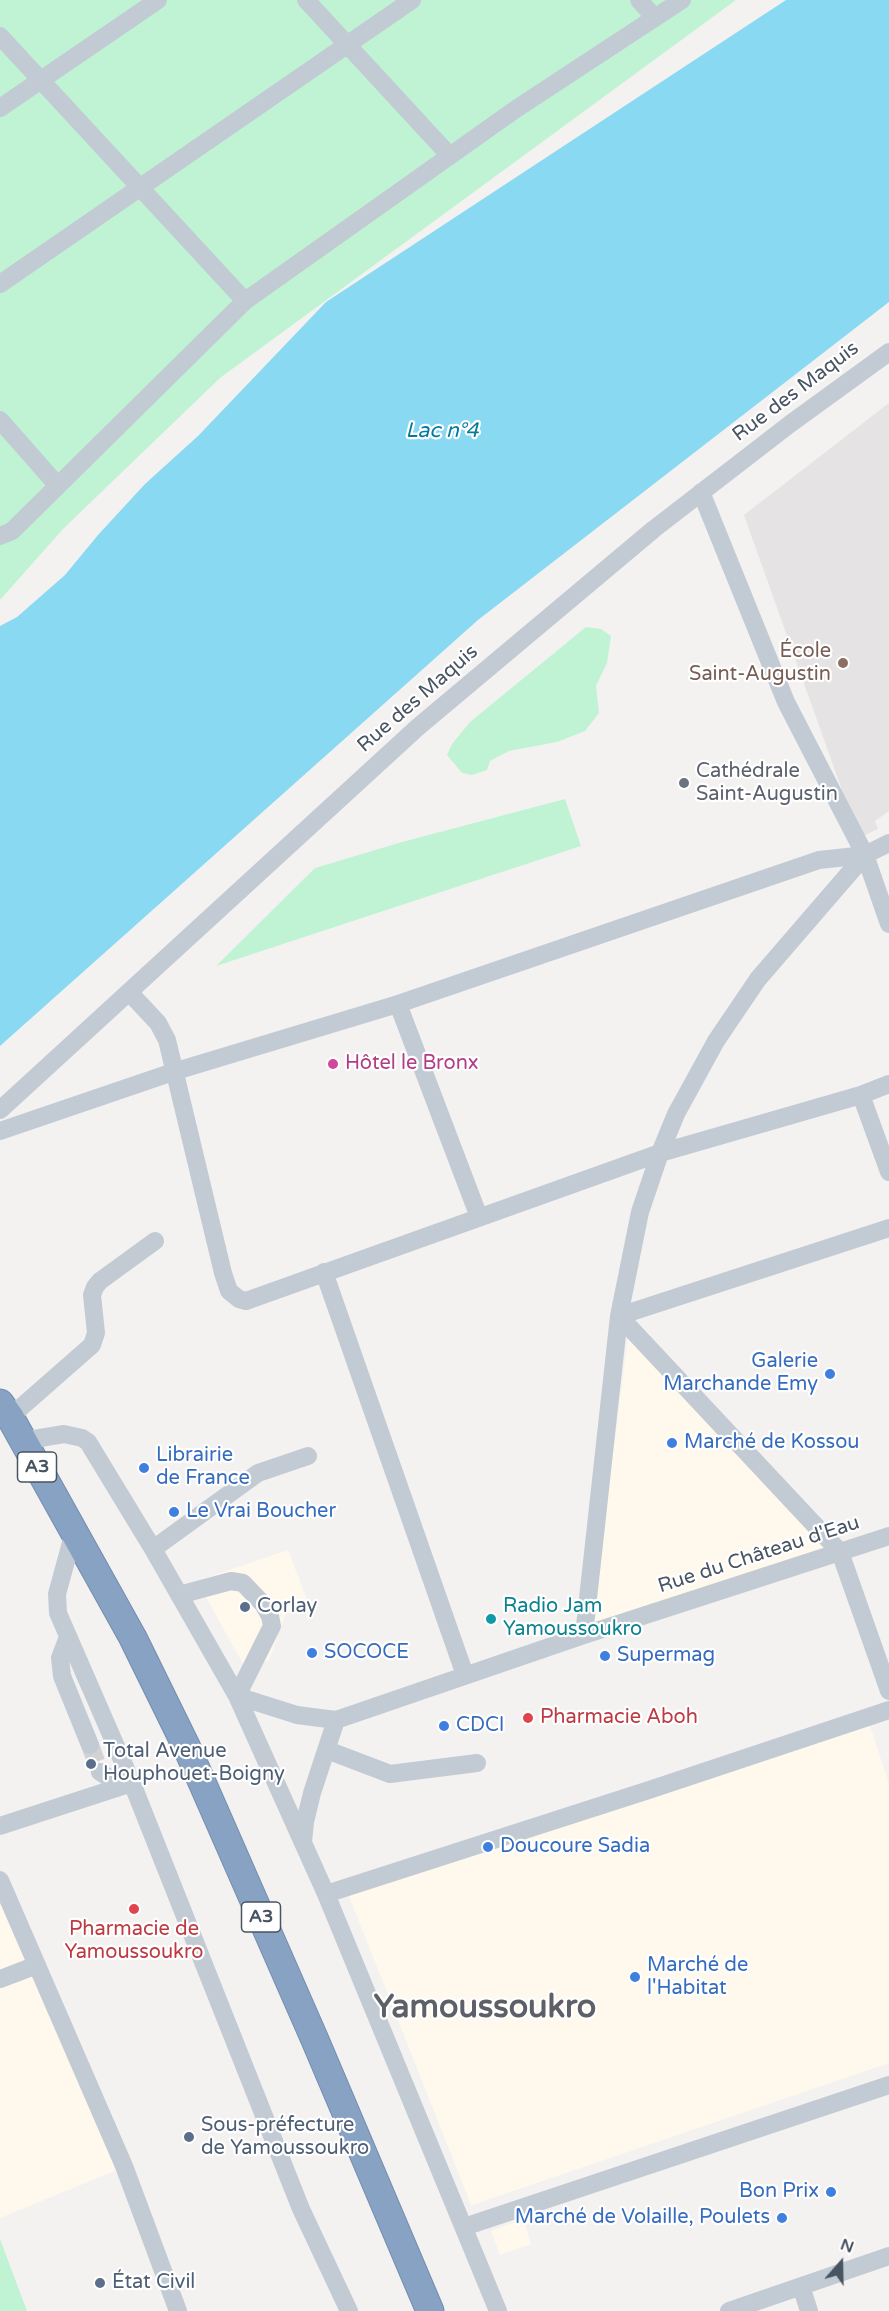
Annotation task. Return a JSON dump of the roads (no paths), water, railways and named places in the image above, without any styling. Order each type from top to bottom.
[{"type":"highway","name":"A3","points":[[11,1420],[133,1638],[187,1748],[430,2311]]},
{"type":"street","points":[[0,108],[158,0]]},
{"type":"street","points":[[306,0],[450,156]]},
{"type":"street","points":[[0,284],[412,0]]},
{"type":"street","points":[[639,0],[655,18]]},
{"type":"street","points":[[0,536],[12,531],[245,301],[516,109],[682,0]]},
{"type":"street","points":[[0,36],[245,301]]},
{"type":"street","name":"Rue des Maquis","points":[[0,1110],[418,727],[654,529],[790,423],[889,352]]},
{"type":"street","points":[[0,420],[58,486]]},
{"type":"street","points":[[701,492],[786,702],[865,855],[889,924]]},
{"type":"street","points":[[0,1131],[176,1071],[398,1004],[819,860],[865,855],[889,843]]},
{"type":"street","points":[[584,1635],[619,1316],[640,1212],[660,1153],[676,1114],[716,1041],[752,988],[865,855]]},
{"type":"street","points":[[129,992],[158,1023],[167,1040],[223,1273],[230,1291],[239,1299],[246,1301],[660,1153],[861,1095],[889,1084]]},
{"type":"street","points":[[398,1004],[479,1217]]},
{"type":"street","points":[[861,1095],[888,1167]]},
{"type":"street","points":[[619,1316],[889,1227]]},
{"type":"street","points":[[11,1420],[92,1345],[96,1333],[92,1295],[95,1287],[155,1241]]},
{"type":"street","points":[[324,1272],[465,1675]]},
{"type":"street","points":[[619,1316],[840,1552],[889,1691]]},
{"type":"street","points":[[11,1420],[82,1437],[88,1442],[153,1549],[237,1696],[326,1894],[498,2311]]},
{"type":"street","points":[[153,1549],[258,1473],[308,1456]]},
{"type":"street","points":[[74,1532],[56,1603],[68,1637],[130,1783],[301,2209],[349,2311]]},
{"type":"street","name":"Rue du Château d'Eau","points":[[237,1696],[297,1715],[336,1720],[584,1635],[889,1536]]},
{"type":"street","points":[[179,1595],[237,1581],[250,1589],[273,1621],[271,1630],[237,1696]]},
{"type":"street","points":[[68,1637],[60,1658],[62,1676],[90,1745]]},
{"type":"street","points":[[326,1894],[889,1710]]},
{"type":"street","points":[[303,1843],[304,1822],[336,1720]]},
{"type":"street","points":[[327,1750],[390,1774],[477,1763]]},
{"type":"street","points":[[100,1772],[111,1779],[130,1783]]},
{"type":"street","points":[[0,1826],[130,1783]]},
{"type":"street","points":[[0,1880],[124,2166],[178,2311]]},
{"type":"street","points":[[0,1979],[37,1965]]},
{"type":"street","points":[[464,2227],[889,2085]]},
{"type":"street","points":[[729,2311],[889,2256]]},
{"type":"street","points":[[801,2286],[809,2311]]},
{"type":"water","name":"Lac n°4","points":[[786,0],[889,0],[889,302],[478,620],[0,1046],[0,626],[17,617],[65,575],[145,484],[198,436],[326,302]]},
{"type":"tunnel","points":[[90,1745],[100,1772]]},
{"type":"place","name":"École Saint-Augustin","points":[[843,663]]},
{"type":"place","name":"Cathédrale Saint-Augustin","points":[[684,783]]},
{"type":"place","name":"Hôtel le Bronx","points":[[333,1064]]},
{"type":"place","name":"Galerie Marchande Emy","points":[[830,1374]]},
{"type":"place","name":"Marché de Kossou","points":[[672,1443]]},
{"type":"place","name":"Librairie de France","points":[[144,1468]]},
{"type":"place","name":"Le Vrai Boucher","points":[[174,1512]]},
{"type":"place","name":"Corlay","points":[[245,1607]]},
{"type":"place","name":"Radio Jam Yamoussoukro","points":[[491,1619]]},
{"type":"place","name":"SOCOCE","points":[[312,1653]]},
{"type":"place","name":"Supermag","points":[[605,1656]]},
{"type":"place","name":"Pharmacie Aboh","points":[[528,1718]]},
{"type":"place","name":"CDCI","points":[[444,1726]]},
{"type":"place","name":"Total Avenue Houphouet-Boigny","points":[[91,1764]]},
{"type":"place","name":"Doucoure Sadia","points":[[488,1847]]},
{"type":"place","name":"Pharmacie de Yamoussoukro","points":[[134,1909]]},
{"type":"place","name":"Marché de l'Habitat","points":[[635,1977]]},
{"type":"place","name":"Sous-préfecture de Yamoussoukro","points":[[189,2137]]},
{"type":"place","name":"Bon Prix","points":[[831,2192]]},
{"type":"place","name":"Marché de Volaille, Poulets","points":[[782,2218]]},
{"type":"place","name":"État Civil","points":[[100,2283]]},
{"type":"district","name":"Yamoussoukro","points":[[485,2009]]}]
